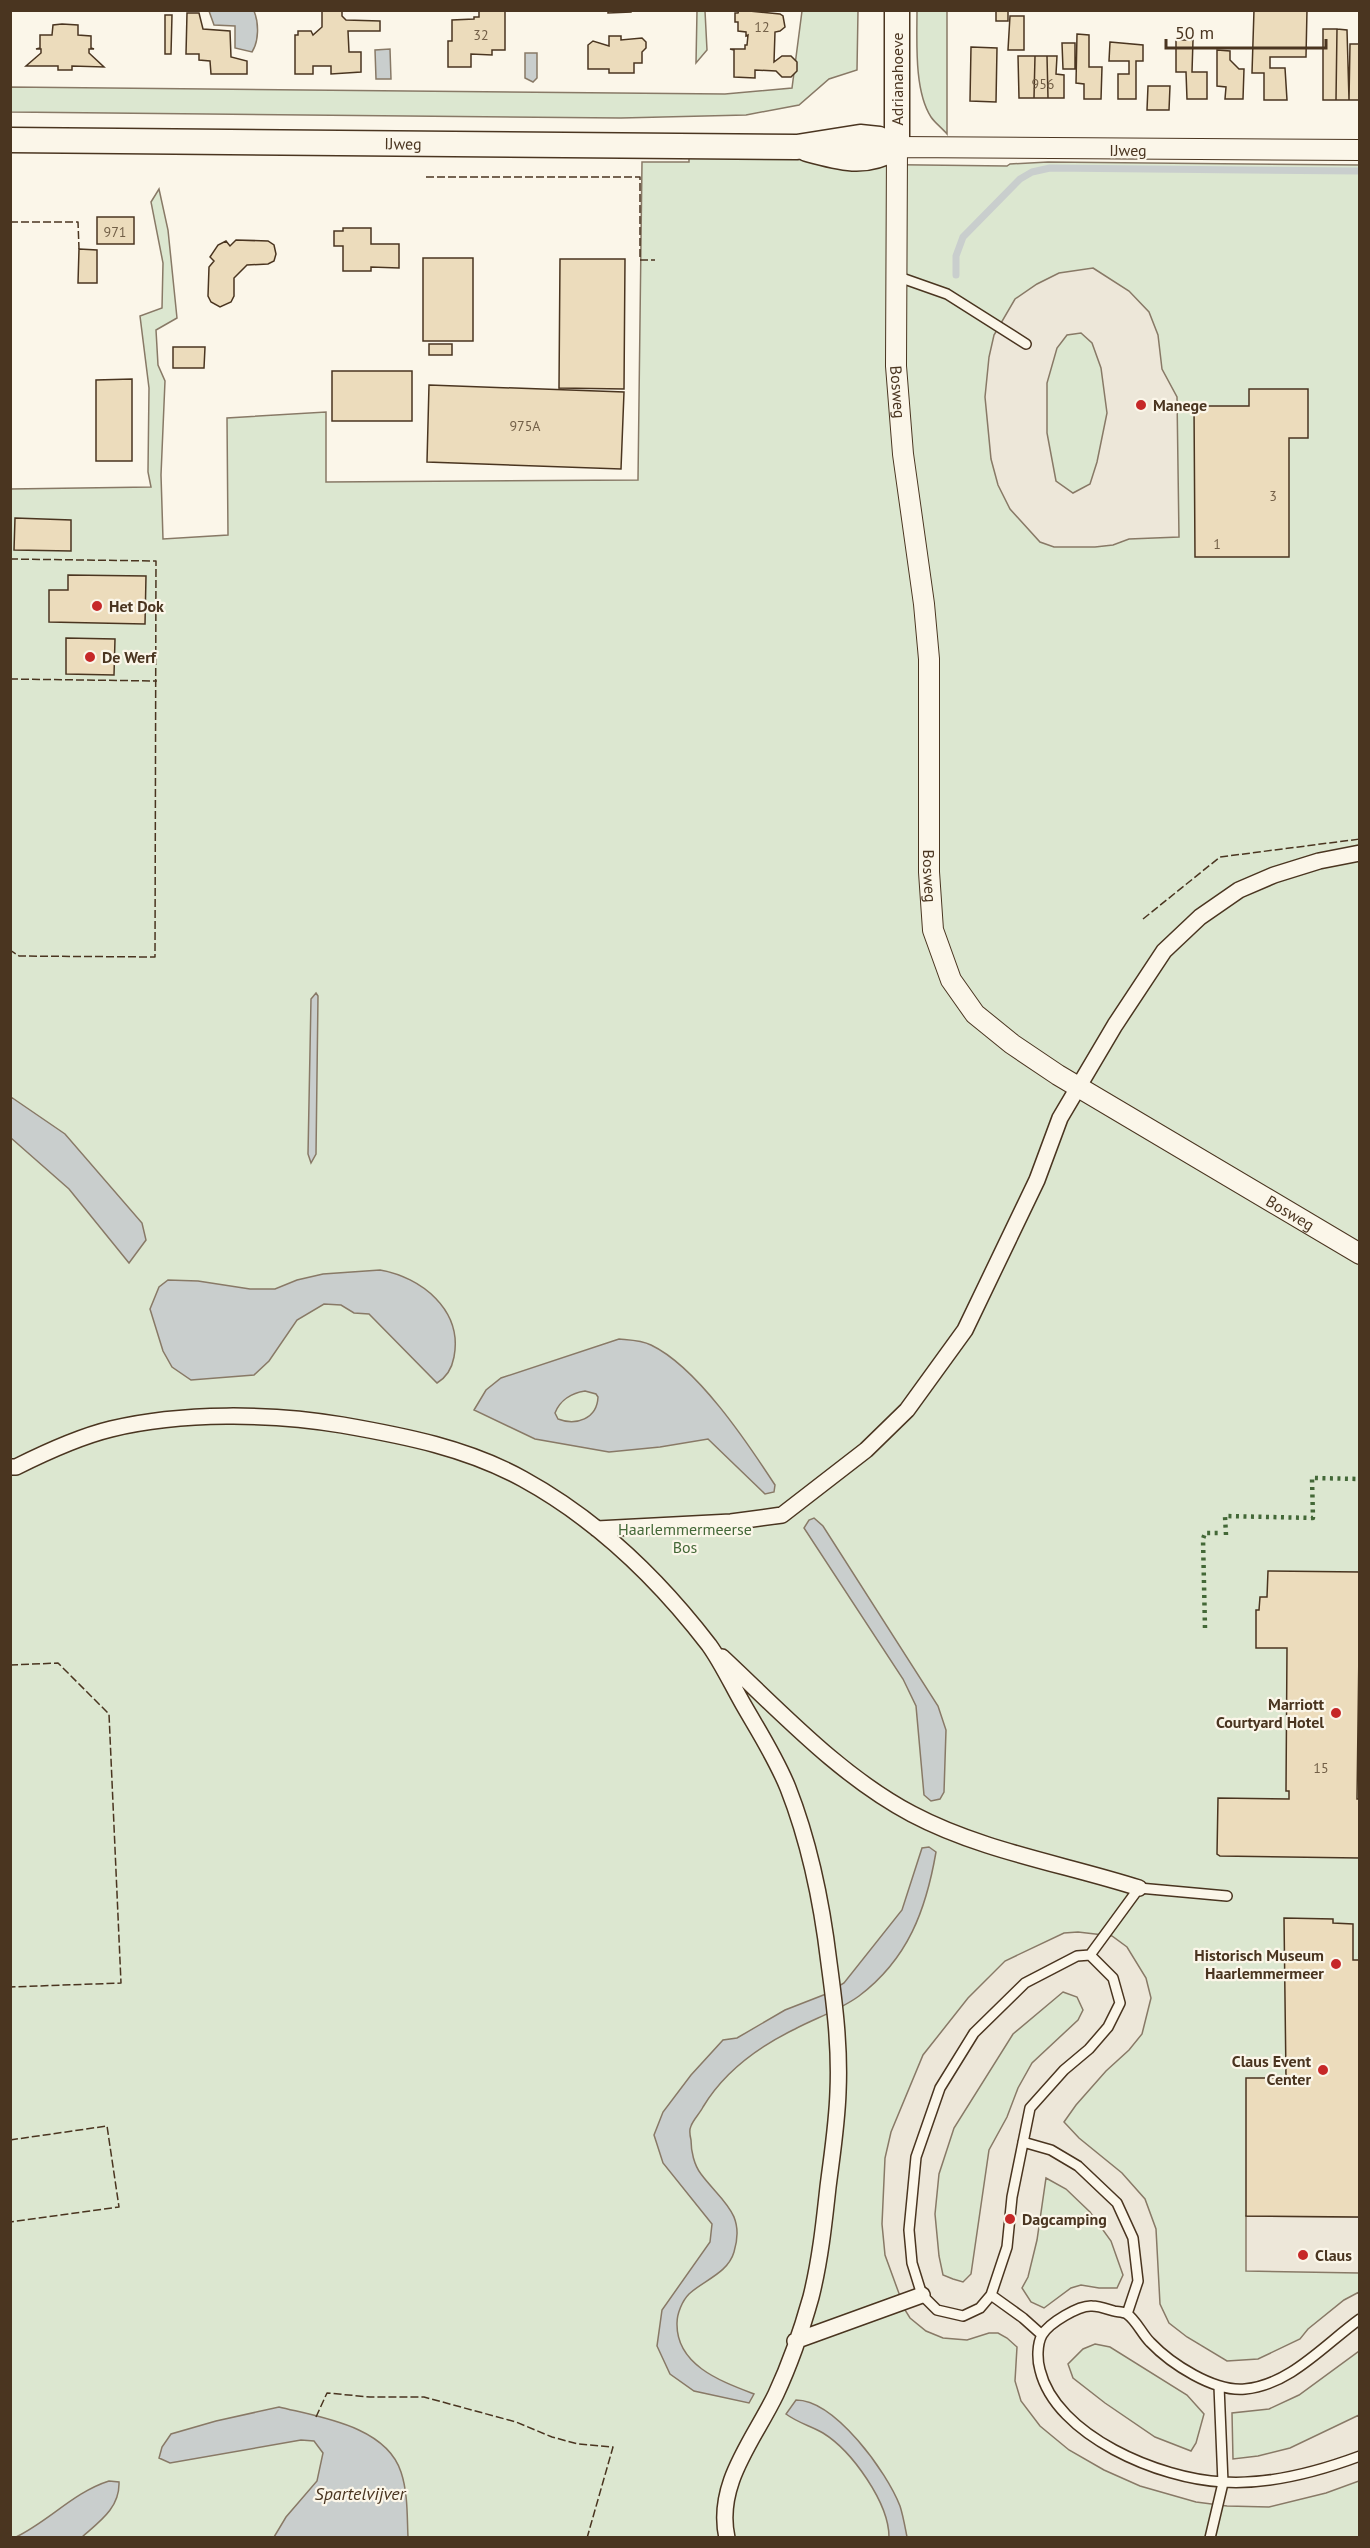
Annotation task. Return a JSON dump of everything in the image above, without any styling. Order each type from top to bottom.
[{"type":"street","name":"Adrianahoeve","points":[[897,10],[897,147]]},
{"type":"street","name":"IJweg","points":[[10,140],[797,147],[859,160],[880,156],[897,147],[1359,150]]},
{"type":"street","name":"Bosweg","points":[[897,147],[896,366],[903,454],[924,604],[929,659],[929,872],[933,930],[951,980],[975,1014],[1012,1044],[1078,1087],[1359,1254]]},
{"type":"street","points":[[597,1529],[731,1522],[782,1515],[866,1450],[908,1410],[965,1330],[1037,1180],[1060,1118],[1115,1025],[1164,951],[1200,917],[1239,890],[1274,875],[1319,861],[1359,853]]},
{"type":"street","points":[[12,1469],[58,1447],[108,1429],[168,1418],[298,1417],[402,1435],[468,1455],[525,1480],[597,1529],[628,1556],[711,1647],[828,1755],[881,1796],[912,1814],[956,1834],[1139,1887]]},
{"type":"street","points":[[711,1647],[773,1752],[789,1791],[812,1865],[824,1916],[837,2014],[839,2057],[838,2097],[820,2258],[810,2301],[778,2389],[731,2480],[725,2502],[727,2538]]},
{"type":"street","points":[[795,2341],[922,2295]]},
{"type":"lane","points":[[896,276],[947,294],[1026,344]]},
{"type":"lane","points":[[1090,1955],[1139,1887],[1227,1896]]},
{"type":"lane","points":[[1090,1955],[1113,1978],[1120,2003],[1108,2027],[1089,2049],[1064,2070],[1030,2108],[1012,2197],[1007,2247],[991,2295],[980,2308],[963,2316],[937,2310],[922,2295],[912,2264],[909,2230],[916,2157],[940,2088],[974,2033],[1025,1983],[1077,1956],[1090,1955]]},
{"type":"lane","points":[[1023,2142],[1051,2150],[1078,2166],[1117,2203],[1133,2238],[1138,2281],[1127,2314]]},
{"type":"lane","points":[[991,2295],[1042,2335]]},
{"type":"lane","points":[[1359,2319],[1273,2383],[1244,2390],[1219,2386],[1193,2375],[1151,2343],[1127,2314],[1090,2305],[1069,2313],[1042,2335],[1037,2360],[1044,2386],[1058,2407],[1084,2431],[1131,2458],[1174,2474],[1223,2482],[1281,2478],[1319,2472],[1359,2456]]},
{"type":"lane","points":[[1210,2538],[1223,2482],[1219,2386]]},
{"type":"green space","points":[[697,11],[705,11],[707,50],[696,63]]},
{"type":"green space","points":[[802,11],[858,11],[857,70],[829,79],[799,105],[746,115],[621,118],[11,112],[10,87],[725,94],[792,88]]},
{"type":"green space","points":[[917,11],[947,11],[947,134],[931,117],[922,94],[917,51]]},
{"type":"green space","name":"Haarlemmermeerse Bos","points":[[689,155],[798,156],[839,164],[1007,166],[1048,162],[1359,165],[1359,2537],[11,2537],[10,489],[151,487],[148,472],[149,388],[140,316],[162,308],[163,263],[151,202],[159,189],[168,230],[177,318],[156,330],[158,365],[165,381],[161,475],[163,539],[228,535],[227,418],[326,412],[326,482],[638,480],[642,162],[689,162]]},
{"type":"shaded area","name":"Manege","points":[[1093,268],[1129,291],[1149,312],[1158,335],[1162,369],[1177,397],[1179,537],[1129,539],[1113,545],[1095,547],[1054,547],[1040,542],[1010,509],[998,485],[991,459],[985,397],[994,335],[1015,299],[1059,273]],"holes":[[[1081,333],[1092,343],[1101,368],[1107,413],[1090,484],[1073,493],[1056,481],[1047,433],[1047,383],[1057,348],[1067,335]]]},
{"type":"shaded area","name":"Dagcamping","points":[[1078,1932],[1112,1936],[1127,1947],[1146,1978],[1151,1998],[1142,2034],[1129,2050],[1106,2071],[1064,2122],[1079,2138],[1122,2173],[1145,2199],[1156,2229],[1160,2304],[1169,2323],[1187,2337],[1227,2361],[1258,2359],[1300,2339],[1308,2329],[1344,2300],[1359,2292],[1359,2351],[1299,2395],[1269,2409],[1232,2413],[1233,2459],[1290,2448],[1359,2415],[1359,2481],[1326,2493],[1269,2507],[1227,2506],[1196,2502],[1140,2486],[1104,2470],[1069,2450],[1040,2426],[1021,2401],[1015,2381],[1017,2347],[1007,2338],[998,2333],[989,2333],[967,2340],[943,2338],[926,2331],[910,2318],[905,2310],[885,2255],[882,2224],[885,2158],[891,2132],[923,2055],[968,1998],[1005,1961],[1064,1933]],"holes":[[[1063,1992],[1077,1997],[1083,2010],[1078,2020],[1032,2063],[989,2150],[971,2274],[963,2282],[943,2275],[935,2214],[939,2174],[954,2128],[1013,2034]],[[1046,2178],[1066,2189],[1090,2212],[1111,2241],[1123,2275],[1117,2288],[1081,2285],[1071,2288],[1044,2308],[1031,2302],[1022,2288],[1028,2277],[1037,2240]],[[1095,2344],[1110,2347],[1187,2395],[1204,2414],[1196,2443],[1191,2451],[1155,2437],[1073,2378],[1068,2364],[1083,2349]]]},
{"type":"shaded area","name":"Claus","points":[[1246,2216],[1359,2217],[1359,2273],[1246,2271]]},
{"type":"water","points":[[209,11],[254,11],[258,32],[252,52],[235,48],[235,26],[214,25]]},
{"type":"water","points":[[390,49],[391,79],[376,79],[375,50]]},
{"type":"water","points":[[525,53],[537,53],[537,78],[533,82],[525,78]]},
{"type":"water","points":[[316,993],[318,996],[316,1154],[311,1163],[308,1154],[311,999]]},
{"type":"water","points":[[11,1097],[65,1134],[142,1223],[146,1240],[129,1263],[69,1189],[11,1138]]},
{"type":"water","points":[[380,1270],[410,1280],[424,1288],[436,1298],[445,1311],[452,1325],[455,1340],[454,1357],[449,1372],[437,1383],[369,1314],[354,1313],[341,1305],[324,1304],[297,1320],[269,1361],[254,1375],[191,1380],[172,1367],[163,1351],[150,1309],[159,1287],[168,1280],[198,1281],[250,1289],[275,1289],[297,1280],[323,1274]]},
{"type":"water","points":[[619,1339],[647,1343],[686,1370],[720,1407],[775,1485],[774,1492],[765,1494],[708,1439],[609,1452],[535,1439],[474,1410],[486,1390],[501,1378]],"holes":[[[585,1391],[596,1394],[597,1405],[594,1411],[584,1419],[572,1422],[558,1419],[555,1413],[567,1398]]]},
{"type":"water","points":[[814,1518],[823,1526],[938,1706],[946,1730],[944,1792],[940,1799],[931,1801],[924,1795],[916,1706],[903,1679],[804,1528],[809,1520]]},
{"type":"water","points":[[929,1847],[936,1852],[927,1894],[912,1932],[890,1966],[876,1982],[852,2001],[781,2036],[755,2052],[711,2094],[690,2128],[695,2162],[701,2174],[730,2208],[737,2227],[737,2239],[734,2252],[727,2265],[684,2300],[677,2319],[679,2338],[684,2350],[702,2369],[714,2377],[754,2394],[749,2403],[694,2391],[670,2374],[657,2346],[662,2310],[710,2242],[712,2224],[663,2163],[654,2135],[663,2112],[691,2075],[723,2040],[737,2038],[785,2010],[826,1994],[844,1983],[902,1910],[922,1848]]},
{"type":"water","points":[[796,2400],[811,2403],[827,2412],[858,2440],[884,2475],[893,2492],[901,2510],[907,2537],[889,2537],[883,2509],[876,2494],[846,2452],[823,2433],[786,2414]]},
{"type":"water","name":"Spartelvijver","points":[[279,2407],[349,2426],[381,2444],[393,2456],[401,2472],[406,2496],[408,2537],[274,2537],[286,2517],[317,2481],[323,2453],[314,2441],[301,2440],[170,2463],[159,2458],[162,2447],[171,2434]]},
{"type":"water","points":[[109,2481],[119,2482],[116,2499],[107,2514],[82,2537],[16,2537],[84,2492]]},
{"type":"building","points":[[322,10],[342,10],[342,16],[346,20],[380,21],[380,31],[348,31],[349,52],[361,52],[361,72],[331,74],[331,66],[313,66],[313,74],[295,74],[295,35],[298,35],[298,31],[311,31],[313,35],[322,27]]},
{"type":"building","points":[[479,10],[505,10],[505,50],[492,50],[492,55],[471,54],[471,67],[448,67],[448,41],[452,41],[452,20],[474,19],[474,17],[479,17]]},
{"type":"building","points":[[608,10],[631,10],[631,12],[608,13]]},
{"type":"building","points":[[739,10],[783,16],[785,27],[775,32],[774,62],[782,56],[791,56],[797,62],[797,71],[791,77],[782,77],[776,71],[755,70],[755,78],[734,77],[734,50],[730,49],[745,49],[748,35],[746,36],[746,32],[738,31],[735,13]]},
{"type":"building","points":[[996,10],[1008,10],[1008,21],[996,21]]},
{"type":"building","points":[[1254,10],[1307,10],[1306,57],[1270,57],[1270,68],[1285,68],[1287,100],[1264,100],[1264,73],[1252,73]]},
{"type":"building","points":[[187,13],[199,13],[203,29],[230,31],[231,57],[247,61],[247,74],[211,74],[210,61],[199,60],[199,54],[186,54]]},
{"type":"building","points":[[165,15],[172,15],[171,54],[165,54]]},
{"type":"building","points":[[1010,16],[1024,16],[1024,50],[1008,50]]},
{"type":"building","points":[[53,25],[78,25],[78,35],[91,36],[91,48],[94,49],[89,49],[89,53],[104,67],[72,66],[72,70],[58,70],[58,66],[26,66],[41,53],[41,49],[36,49],[40,48],[40,35],[52,35]]},
{"type":"building","points":[[1323,29],[1337,29],[1336,100],[1323,100]]},
{"type":"building","points":[[1337,29],[1347,30],[1349,100],[1336,100]]},
{"type":"building","points":[[1077,34],[1089,35],[1089,67],[1102,67],[1101,99],[1084,99],[1084,84],[1076,83]]},
{"type":"building","points":[[609,36],[621,36],[621,40],[642,38],[646,42],[646,48],[642,52],[642,63],[634,63],[634,73],[609,73],[609,69],[588,69],[588,45],[593,41],[609,46]]},
{"type":"building","points":[[1176,40],[1193,40],[1192,72],[1207,72],[1207,99],[1187,99],[1186,72],[1176,72]]},
{"type":"building","points":[[1110,42],[1143,45],[1143,61],[1136,61],[1136,99],[1118,99],[1118,74],[1129,74],[1129,61],[1109,61]]},
{"type":"building","points":[[1062,43],[1075,43],[1075,69],[1063,69]]},
{"type":"building","points":[[1350,44],[1360,44],[1360,100],[1349,100]]},
{"type":"building","points":[[971,47],[997,48],[996,102],[970,101]]},
{"type":"building","points":[[1217,50],[1230,51],[1230,60],[1239,69],[1244,69],[1243,99],[1225,99],[1226,87],[1217,86]]},
{"type":"building","points":[[1018,56],[1035,56],[1034,98],[1019,98]]},
{"type":"building","points":[[1035,56],[1047,56],[1048,98],[1034,98]]},
{"type":"building","points":[[1047,56],[1057,56],[1056,74],[1064,75],[1064,98],[1048,98]]},
{"type":"building","points":[[1148,86],[1170,86],[1169,110],[1147,110]]},
{"type":"building","points":[[97,217],[134,217],[134,244],[97,244]]},
{"type":"building","points":[[343,228],[371,228],[371,244],[399,244],[399,268],[371,267],[371,271],[343,271],[343,246],[334,246],[334,231],[343,231]]},
{"type":"building","points":[[236,240],[268,241],[274,245],[276,254],[274,261],[268,264],[247,265],[234,278],[234,296],[231,302],[220,307],[211,302],[208,296],[209,267],[214,261],[210,257],[218,245],[226,241],[230,246]]},
{"type":"building","points":[[79,249],[97,250],[97,283],[78,283]]},
{"type":"building","points":[[423,258],[473,258],[473,341],[423,341]]},
{"type":"building","points":[[560,259],[625,259],[624,389],[559,388]]},
{"type":"building","points":[[429,344],[452,344],[452,355],[429,355]]},
{"type":"building","points":[[173,347],[205,347],[204,368],[173,368]]},
{"type":"building","points":[[332,371],[412,371],[412,421],[332,421]]},
{"type":"building","points":[[132,379],[132,461],[96,461],[96,380]]},
{"type":"building","points":[[429,385],[624,392],[621,469],[427,462]]},
{"type":"building","points":[[1249,389],[1308,389],[1308,438],[1289,438],[1289,557],[1195,557],[1194,406],[1249,406]]},
{"type":"building","points":[[15,518],[71,520],[71,551],[14,550]]},
{"type":"building","name":"Het Dok","points":[[68,575],[146,576],[145,624],[49,622],[49,590],[68,590]]},
{"type":"building","name":"De Werf","points":[[66,638],[115,639],[114,675],[66,674]]},
{"type":"building","points":[[1268,1571],[1360,1572],[1357,1799],[1360,1799],[1359,1858],[1220,1856],[1217,1854],[1218,1798],[1289,1799],[1289,1791],[1286,1791],[1287,1648],[1256,1648],[1256,1610],[1259,1610],[1260,1597],[1267,1597]]},
{"type":"building","name":"Claus Event Center","points":[[1284,1918],[1333,1919],[1333,1923],[1353,1924],[1353,1960],[1360,1960],[1360,2217],[1246,2216],[1246,2078],[1286,2078]]},
{"type":"waterway","points":[[956,275],[956,256],[963,237],[1020,179],[1032,172],[1050,168],[1360,171]]},
{"type":"hedge","points":[[1226,1535],[1225,1516],[1313,1518],[1312,1478],[1360,1479]]},
{"type":"hedge","points":[[1205,1628],[1203,1539],[1205,1533],[1221,1533]]},
{"type":"fence","points":[[426,177],[640,177],[640,260],[655,260]]},
{"type":"fence","points":[[10,222],[78,222],[79,249]]},
{"type":"fence","points":[[10,559],[156,561],[155,957],[19,956],[10,950]]},
{"type":"fence","points":[[10,679],[157,681]]},
{"type":"fence","points":[[1143,919],[1220,857],[1360,839]]},
{"type":"fence","points":[[10,1665],[58,1663],[109,1714],[121,1983],[10,1987]]},
{"type":"fence","points":[[10,2140],[107,2126],[119,2207],[10,2222]]},
{"type":"fence","points":[[316,2417],[327,2393],[370,2397],[424,2397],[516,2422],[552,2437],[578,2444],[613,2447],[587,2538]]},
{"type":"place","name":"Manege","points":[[1141,405]]},
{"type":"place","name":"Het Dok","points":[[97,606]]},
{"type":"place","name":"De Werf","points":[[90,657]]},
{"type":"place","name":"Marriott Courtyard Hotel","points":[[1336,1713]]},
{"type":"place","name":"Historisch Museum Haarlemmermeer","points":[[1336,1964]]},
{"type":"place","name":"Claus Event Center","points":[[1323,2070]]},
{"type":"place","name":"Dagcamping","points":[[1010,2219]]},
{"type":"place","name":"Claus","points":[[1303,2255]]}]
